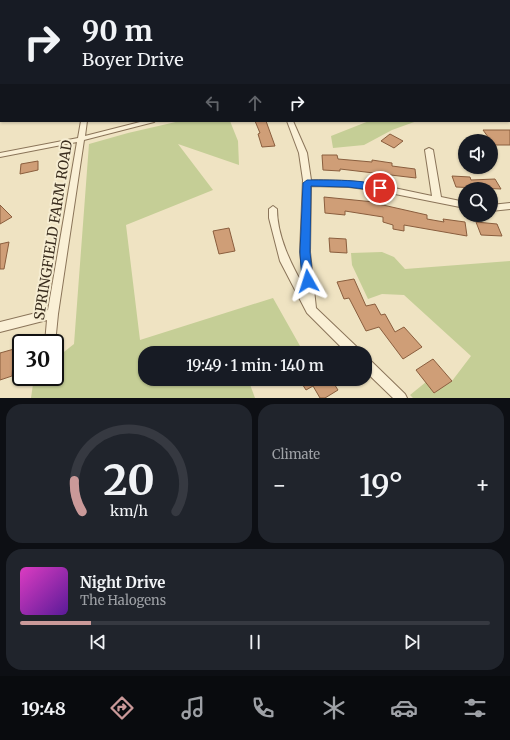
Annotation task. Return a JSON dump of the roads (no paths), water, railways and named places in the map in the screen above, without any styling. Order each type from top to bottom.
[{"type":"street","name":"SPRINGFIELD FARM ROAD","points":[[51,334],[52,314],[84,122]]},
{"type":"street","points":[[0,155],[81,139],[148,122]]},
{"type":"street","points":[[290,122],[302,153],[307,183],[305,252],[311,310]]},
{"type":"street","points":[[429,150],[437,199]]},
{"type":"street","points":[[307,183],[348,184],[380,188],[458,204]]},
{"type":"street","points":[[498,207],[510,206]]},
{"type":"street","points":[[273,209],[273,218],[285,261],[311,310],[348,346]]},
{"type":"street","points":[[0,328],[52,314]]},
{"type":"street","points":[[372,370],[401,398]]}]
